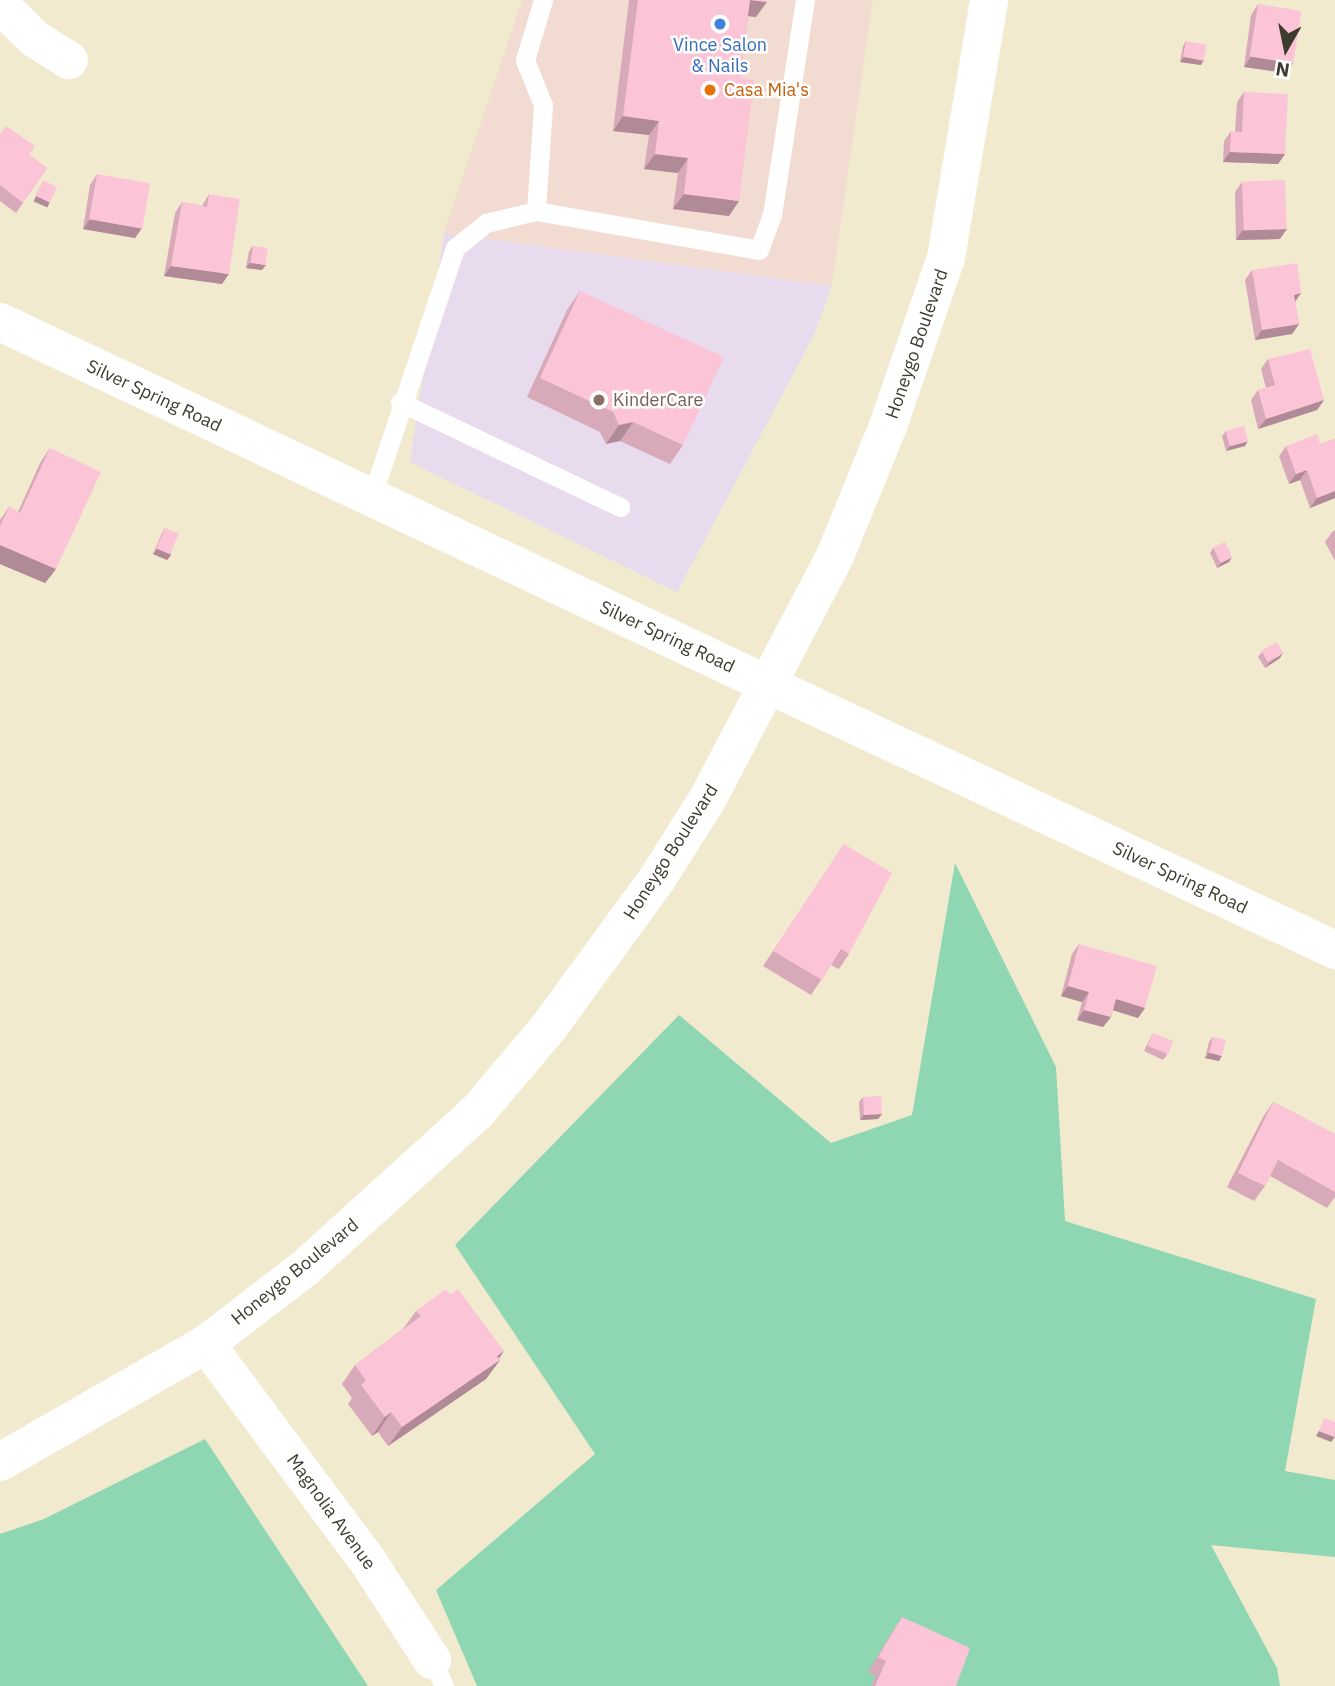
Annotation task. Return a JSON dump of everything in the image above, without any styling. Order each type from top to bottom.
[{"type":"main road","name":"Honeygo Boulevard","points":[[0,1462],[206,1344],[305,1268],[478,1111],[549,1027],[657,879],[769,685],[840,544],[888,426],[946,258],[989,0]]},
{"type":"main road","points":[[0,5],[35,39],[69,60]]},
{"type":"main road","name":"Silver Spring Road","points":[[0,322],[371,499],[1335,950]]},
{"type":"main road","name":"Magnolia Avenue","points":[[206,1344],[369,1563],[438,1673]]},
{"type":"lane","points":[[536,211],[543,104],[525,60],[543,0]]},
{"type":"lane","points":[[371,499],[401,402],[455,248],[486,223],[536,211],[759,250],[772,215],[805,0]]},
{"type":"lane","points":[[401,402],[620,508]]},
{"type":"shaded area","points":[[522,0],[873,0],[832,286],[444,233]]},
{"type":"shaded area","name":"KinderCare","points":[[444,233],[832,286],[813,337],[677,592],[410,462]]},
{"type":"green space","points":[[955,863],[1056,1067],[1065,1221],[1316,1299],[1285,1471],[1335,1480],[1335,1557],[1211,1545],[1277,1668],[1280,1686],[477,1686],[436,1590],[595,1454],[455,1245],[679,1015],[831,1143],[912,1115]]},
{"type":"green space","points":[[205,1439],[368,1686],[0,1686],[0,1534],[44,1519]]},
{"type":"building","points":[[638,0],[750,0],[740,78],[754,80],[739,201],[684,194],[688,158],[655,154],[659,121],[623,116]]},
{"type":"building","points":[[1258,4],[1301,11],[1293,63],[1250,56]]},
{"type":"building","points":[[1186,41],[1207,45],[1204,61],[1183,57]]},
{"type":"building","points":[[1244,92],[1288,94],[1285,154],[1230,152],[1231,131],[1242,132]]},
{"type":"building","points":[[6,126],[35,146],[29,155],[47,168],[23,203],[0,185],[0,134]]},
{"type":"building","points":[[97,174],[150,183],[142,229],[89,219]]},
{"type":"building","points":[[43,180],[57,187],[50,202],[35,195]]},
{"type":"building","points":[[1285,180],[1287,229],[1244,230],[1242,182]]},
{"type":"building","points":[[209,194],[240,199],[229,274],[171,266],[182,202],[207,207]]},
{"type":"building","points":[[253,246],[268,248],[265,265],[251,263]]},
{"type":"building","points":[[1297,263],[1301,293],[1294,295],[1299,324],[1262,330],[1252,270]]},
{"type":"building","points":[[580,291],[724,357],[683,445],[633,422],[619,425],[613,412],[540,378]]},
{"type":"building","points":[[1310,349],[1324,400],[1266,419],[1258,390],[1275,385],[1268,359]]},
{"type":"building","points":[[1244,426],[1248,441],[1230,446],[1226,431]]},
{"type":"building","points":[[1317,434],[1320,444],[1335,439],[1335,491],[1317,498],[1307,470],[1296,474],[1286,446]]},
{"type":"building","points":[[50,448],[101,472],[56,569],[0,545],[0,526],[9,507],[20,513]]},
{"type":"building","points":[[165,528],[179,534],[170,554],[156,548]]},
{"type":"building","points":[[1225,542],[1232,557],[1220,563],[1213,547]]},
{"type":"building","points":[[1277,642],[1283,653],[1268,662],[1261,651]]},
{"type":"building","points":[[844,844],[892,873],[849,954],[841,949],[822,980],[773,951]]},
{"type":"building","points":[[1079,944],[1157,966],[1145,1008],[1116,999],[1111,1017],[1084,1010],[1089,992],[1068,986]]},
{"type":"building","points":[[1153,1033],[1173,1041],[1168,1054],[1148,1046]]},
{"type":"building","points":[[1213,1037],[1226,1040],[1222,1056],[1209,1053]]},
{"type":"building","points":[[881,1096],[882,1114],[864,1115],[863,1097]]},
{"type":"building","points":[[1273,1102],[1335,1134],[1335,1192],[1278,1160],[1265,1186],[1238,1173]]},
{"type":"building","points":[[446,1289],[450,1295],[458,1289],[504,1351],[497,1356],[500,1360],[402,1427],[391,1412],[385,1417],[361,1385],[366,1381],[355,1365],[421,1316],[416,1311]]},
{"type":"building","points":[[1324,1418],[1335,1422],[1335,1437],[1319,1431]]},
{"type":"building","points":[[902,1617],[970,1648],[956,1686],[875,1686],[886,1661],[878,1657]]},
{"type":"place","name":"Vince Salon & Nails","points":[[720,24]]},
{"type":"place","name":"Casa Mia's","points":[[710,90]]},
{"type":"place","name":"KinderCare","points":[[599,400]]}]
